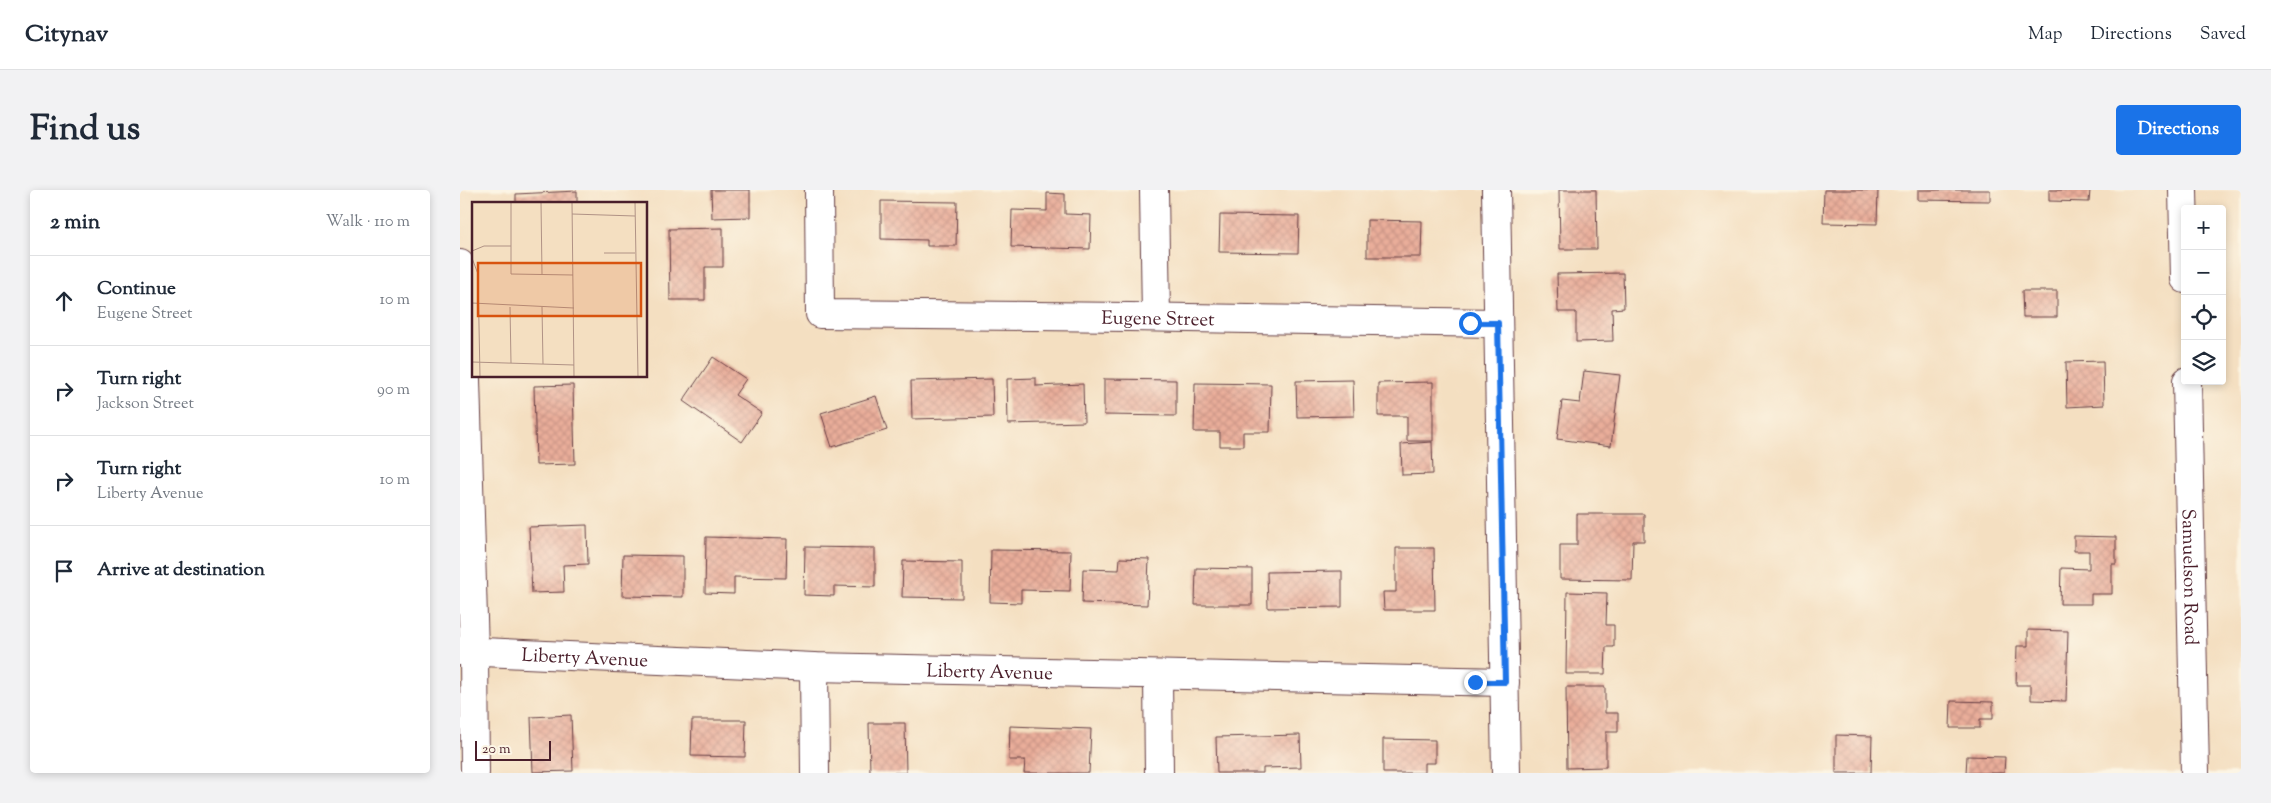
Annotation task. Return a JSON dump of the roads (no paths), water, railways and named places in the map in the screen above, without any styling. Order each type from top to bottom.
[{"type":"street","name":"Eugene Street","points":[[819,190],[820,314],[1498,323]]},
{"type":"street","points":[[1154,190],[1156,317]]},
{"type":"street","points":[[1496,190],[1506,773]]},
{"type":"street","points":[[2183,190],[2184,250]]},
{"type":"street","points":[[460,264],[464,312],[467,651],[475,773]]},
{"type":"street","name":"Samuelson Road","points":[[2187,385],[2195,773]]},
{"type":"street","name":"Liberty Avenue","points":[[467,651],[814,667],[1158,676],[1505,682]]},
{"type":"street","points":[[814,667],[815,773]]},
{"type":"street","points":[[1158,676],[1159,773]]}]
